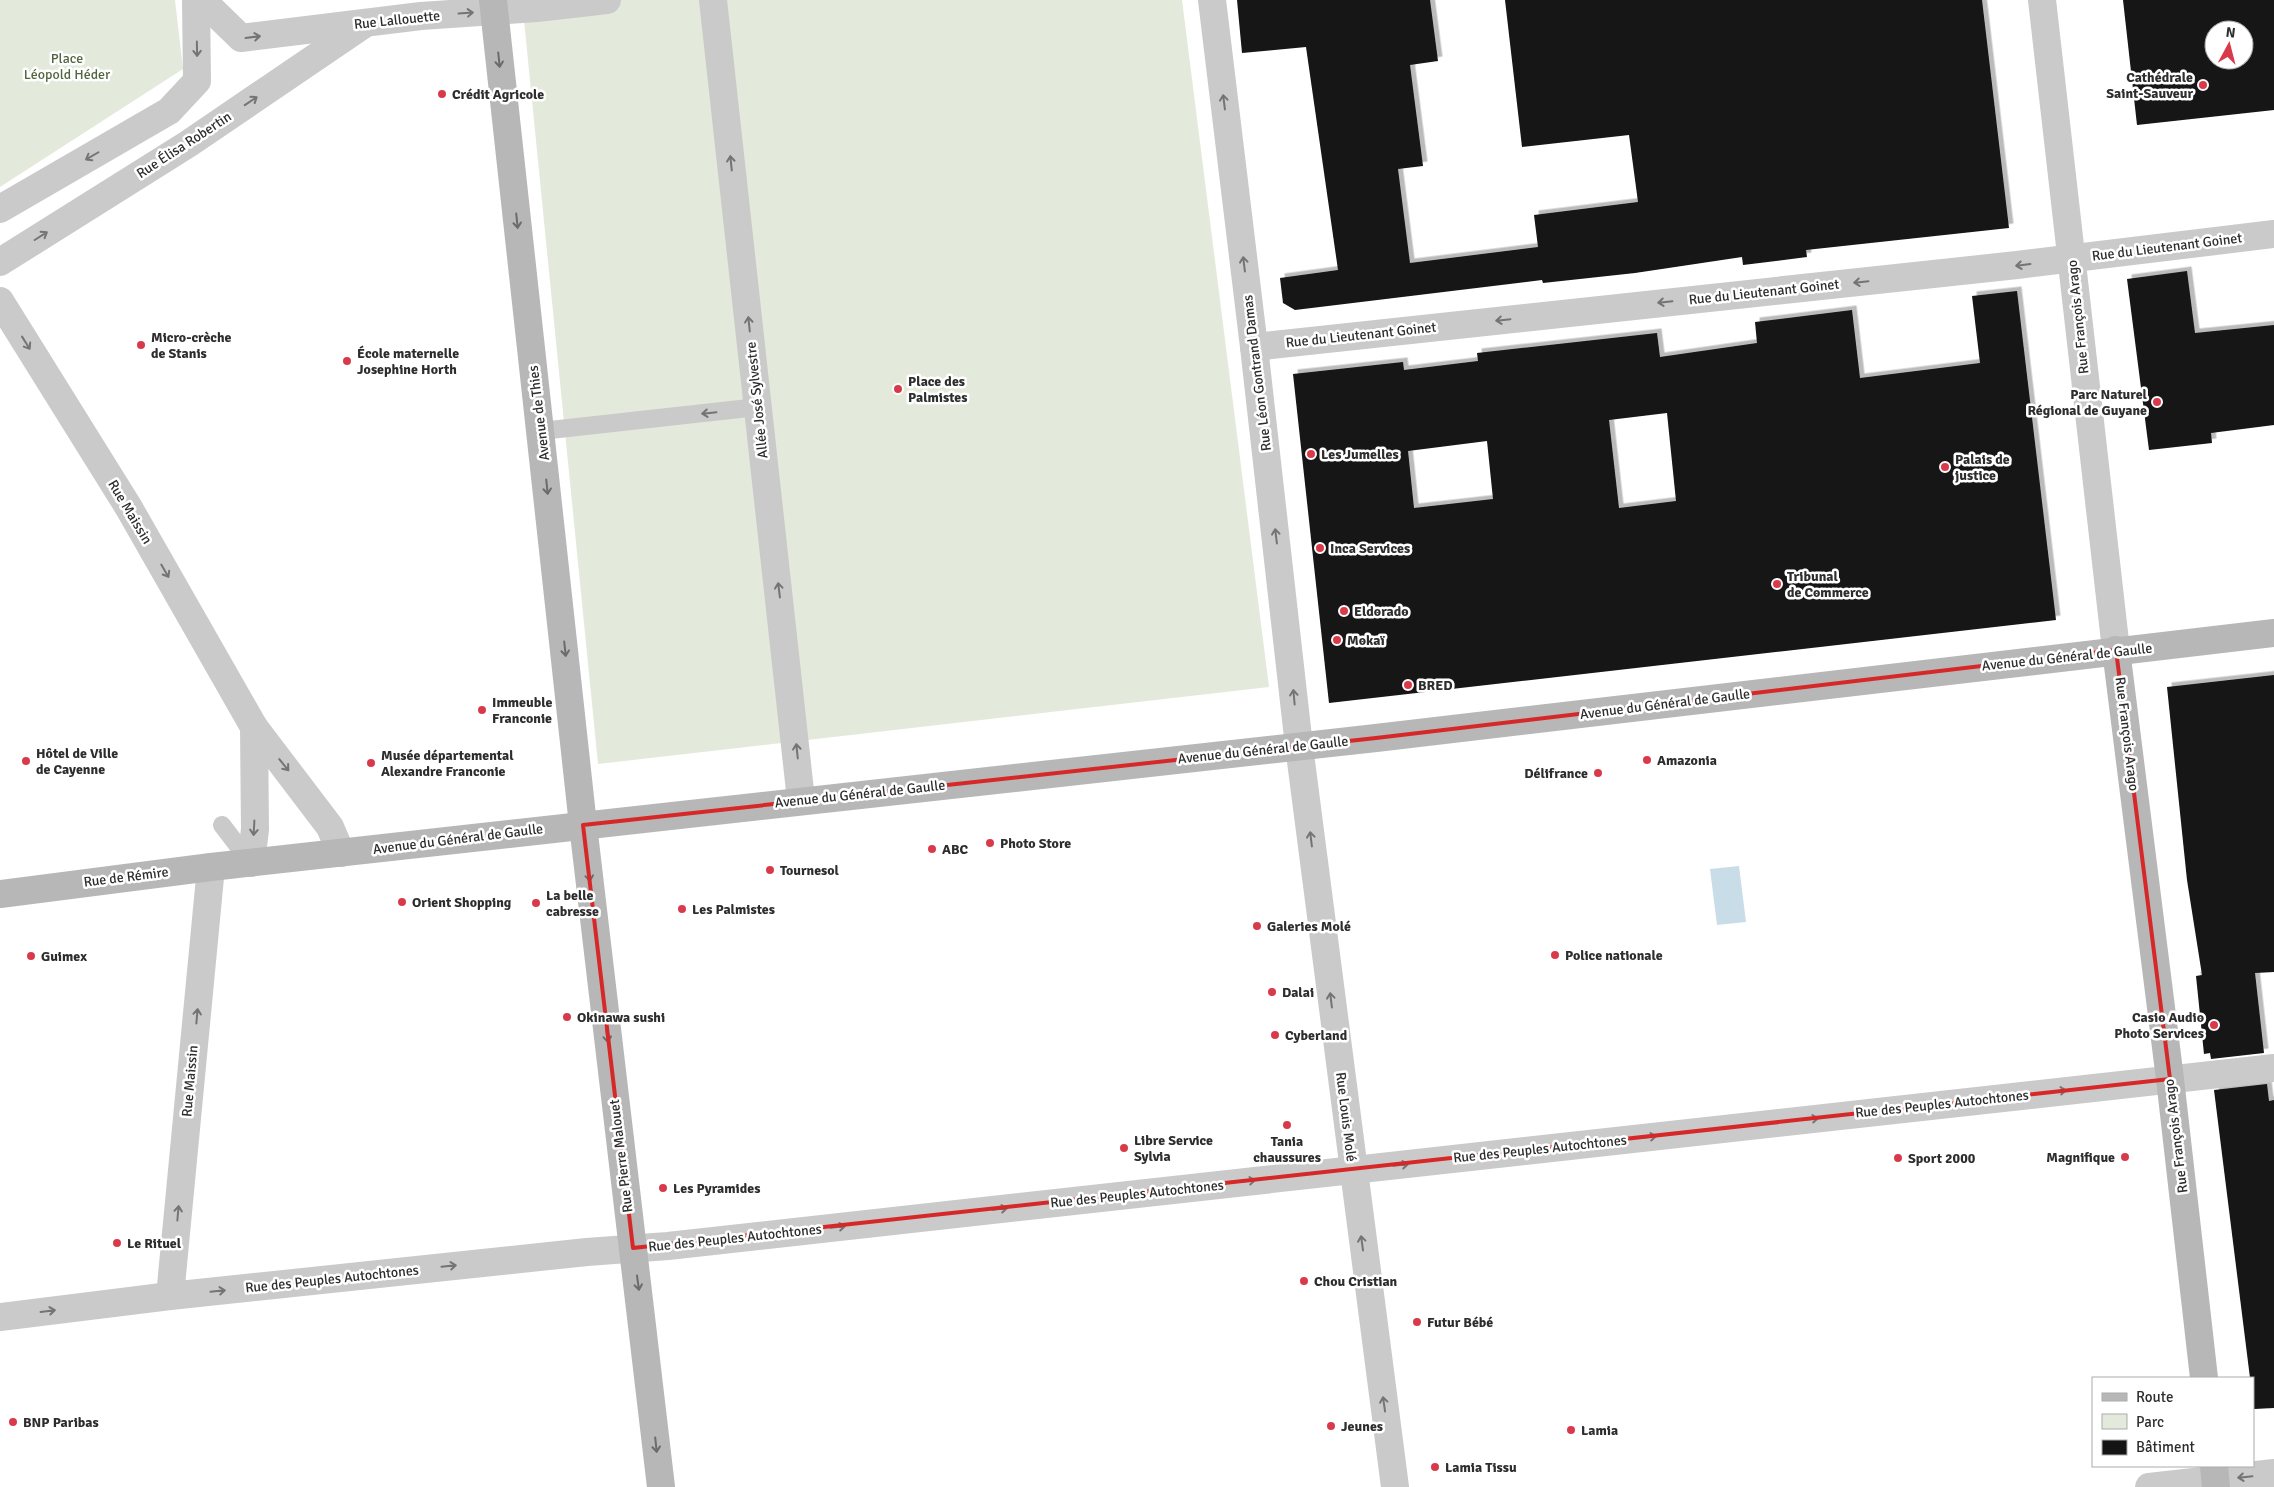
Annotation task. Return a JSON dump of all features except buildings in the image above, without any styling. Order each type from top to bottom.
[{"type":"street","points":[[0,209],[169,111],[197,81],[196,0]]},
{"type":"street","name":"Rue Lallouette","points":[[202,0],[241,38],[493,6],[607,0]]},
{"type":"street","name":"Allée José Sylvestre","points":[[713,0],[795,729],[801,800]]},
{"type":"street","name":"Rue Léon Gontrand Damas","points":[[1212,0],[1254,347],[1299,746]]},
{"type":"street","name":"Rue François Arago","points":[[2042,0],[2116,650],[2170,1080],[2204,1377]]},
{"type":"street","name":"Avenue de Thies","points":[[493,6],[583,825]]},
{"type":"street","name":"Rue Élisa Robertin","points":[[0,262],[188,144],[366,23]]},
{"type":"street","name":"Rue du Lieutenant Goinet","points":[[1254,347],[2071,258],[2274,234]]},
{"type":"street","name":"Rue Maissin","points":[[0,301],[129,508],[254,727],[330,826],[341,853]]},
{"type":"street","name":"Avenue du Général de Gaulle","points":[[251,862],[1299,746],[2274,633]]},
{"type":"street","name":"Rue Maissin","points":[[251,862],[255,829],[254,727]]},
{"type":"street","name":"Rue Louis Molé","points":[[1299,746],[1352,1170],[1395,1487]]},
{"type":"street","name":"Rue Pierre Malouet","points":[[583,825],[661,1487]]},
{"type":"street","name":"Rue de Rémire","points":[[0,894],[251,862]]},
{"type":"street","name":"Rue Maissin","points":[[170,1296],[211,867]]},
{"type":"street","name":"Rue des Peuples Autochtones","points":[[0,1316],[2274,1068]]},
{"type":"street","points":[[2150,1487],[2215,1477],[2274,1473]]},
{"type":"lane","points":[[541,431],[758,407]]},
{"type":"lane","points":[[222,826],[251,862]]},
{"type":"highlighted area","points":[[2116,650],[2170,1079],[633,1248],[583,825],[1376,738]]},
{"type":"green space","name":"Place Léopold Héder","points":[[0,0],[175,0],[183,69],[0,187]]},
{"type":"green space","name":"Place des Palmistes","points":[[522,0],[1182,0],[1269,687],[598,764]]},
{"type":"water","points":[[1739,866],[1746,922],[1717,925],[1710,869]]},
{"type":"place","name":"Cathédrale Saint-Sauveur","points":[[2203,85]]},
{"type":"place","name":"Crédit Agricole","points":[[442,94]]},
{"type":"place","name":"Micro-crèche de Stanis","points":[[141,345]]},
{"type":"place","name":"École maternelle Josephine Horth","points":[[347,361]]},
{"type":"place","name":"Place des Palmistes","points":[[898,389]]},
{"type":"place","name":"Parc Naturel Régional de Guyane","points":[[2157,402]]},
{"type":"place","name":"Les Jumelles","points":[[1311,454]]},
{"type":"place","name":"Palais de justice","points":[[1945,467]]},
{"type":"place","name":"Inca Services","points":[[1320,548]]},
{"type":"place","name":"Tribunal de Commerce","points":[[1777,584]]},
{"type":"place","name":"Eldorado","points":[[1344,611]]},
{"type":"place","name":"Mokaï","points":[[1337,640]]},
{"type":"place","name":"BRED","points":[[1408,685]]},
{"type":"place","name":"Immeuble Franconie","points":[[482,710]]},
{"type":"place","name":"Amazonia","points":[[1647,760]]},
{"type":"place","name":"Hôtel de Ville de Cayenne","points":[[26,761]]},
{"type":"place","name":"Musée départemental Alexandre Franconie","points":[[371,763]]},
{"type":"place","name":"Délifrance","points":[[1598,773]]},
{"type":"place","name":"Photo Store","points":[[990,843]]},
{"type":"place","name":"ABC","points":[[932,849]]},
{"type":"place","name":"Tournesol","points":[[770,870]]},
{"type":"place","name":"Orient Shopping","points":[[402,902]]},
{"type":"place","name":"La belle cabresse","points":[[536,903]]},
{"type":"place","name":"Les Palmistes","points":[[682,909]]},
{"type":"place","name":"Galeries Molé","points":[[1257,926]]},
{"type":"place","name":"Police nationale","points":[[1555,955]]},
{"type":"place","name":"Guimex","points":[[31,956]]},
{"type":"place","name":"Dalai","points":[[1272,992]]},
{"type":"place","name":"Okinawa sushi","points":[[567,1017]]},
{"type":"place","name":"Casio Audio Photo Services","points":[[2214,1025]]},
{"type":"place","name":"Cyberland","points":[[1275,1035]]},
{"type":"place","name":"Tania chaussures","points":[[1287,1125]]},
{"type":"place","name":"Libre Service Sylvia","points":[[1124,1148]]},
{"type":"place","name":"Magnifique","points":[[2125,1157]]},
{"type":"place","name":"Sport 2000","points":[[1898,1158]]},
{"type":"place","name":"Les Pyramides","points":[[663,1188]]},
{"type":"place","name":"Le Rituel","points":[[117,1243]]},
{"type":"place","name":"Chou Cristian","points":[[1304,1281]]},
{"type":"place","name":"Futur Bébé","points":[[1417,1322]]},
{"type":"place","name":"BNP Paribas","points":[[13,1422]]},
{"type":"place","name":"Jeunes","points":[[1331,1426]]},
{"type":"place","name":"Lamia","points":[[1571,1430]]},
{"type":"place","name":"Lamia Tissu","points":[[1435,1467]]}]
